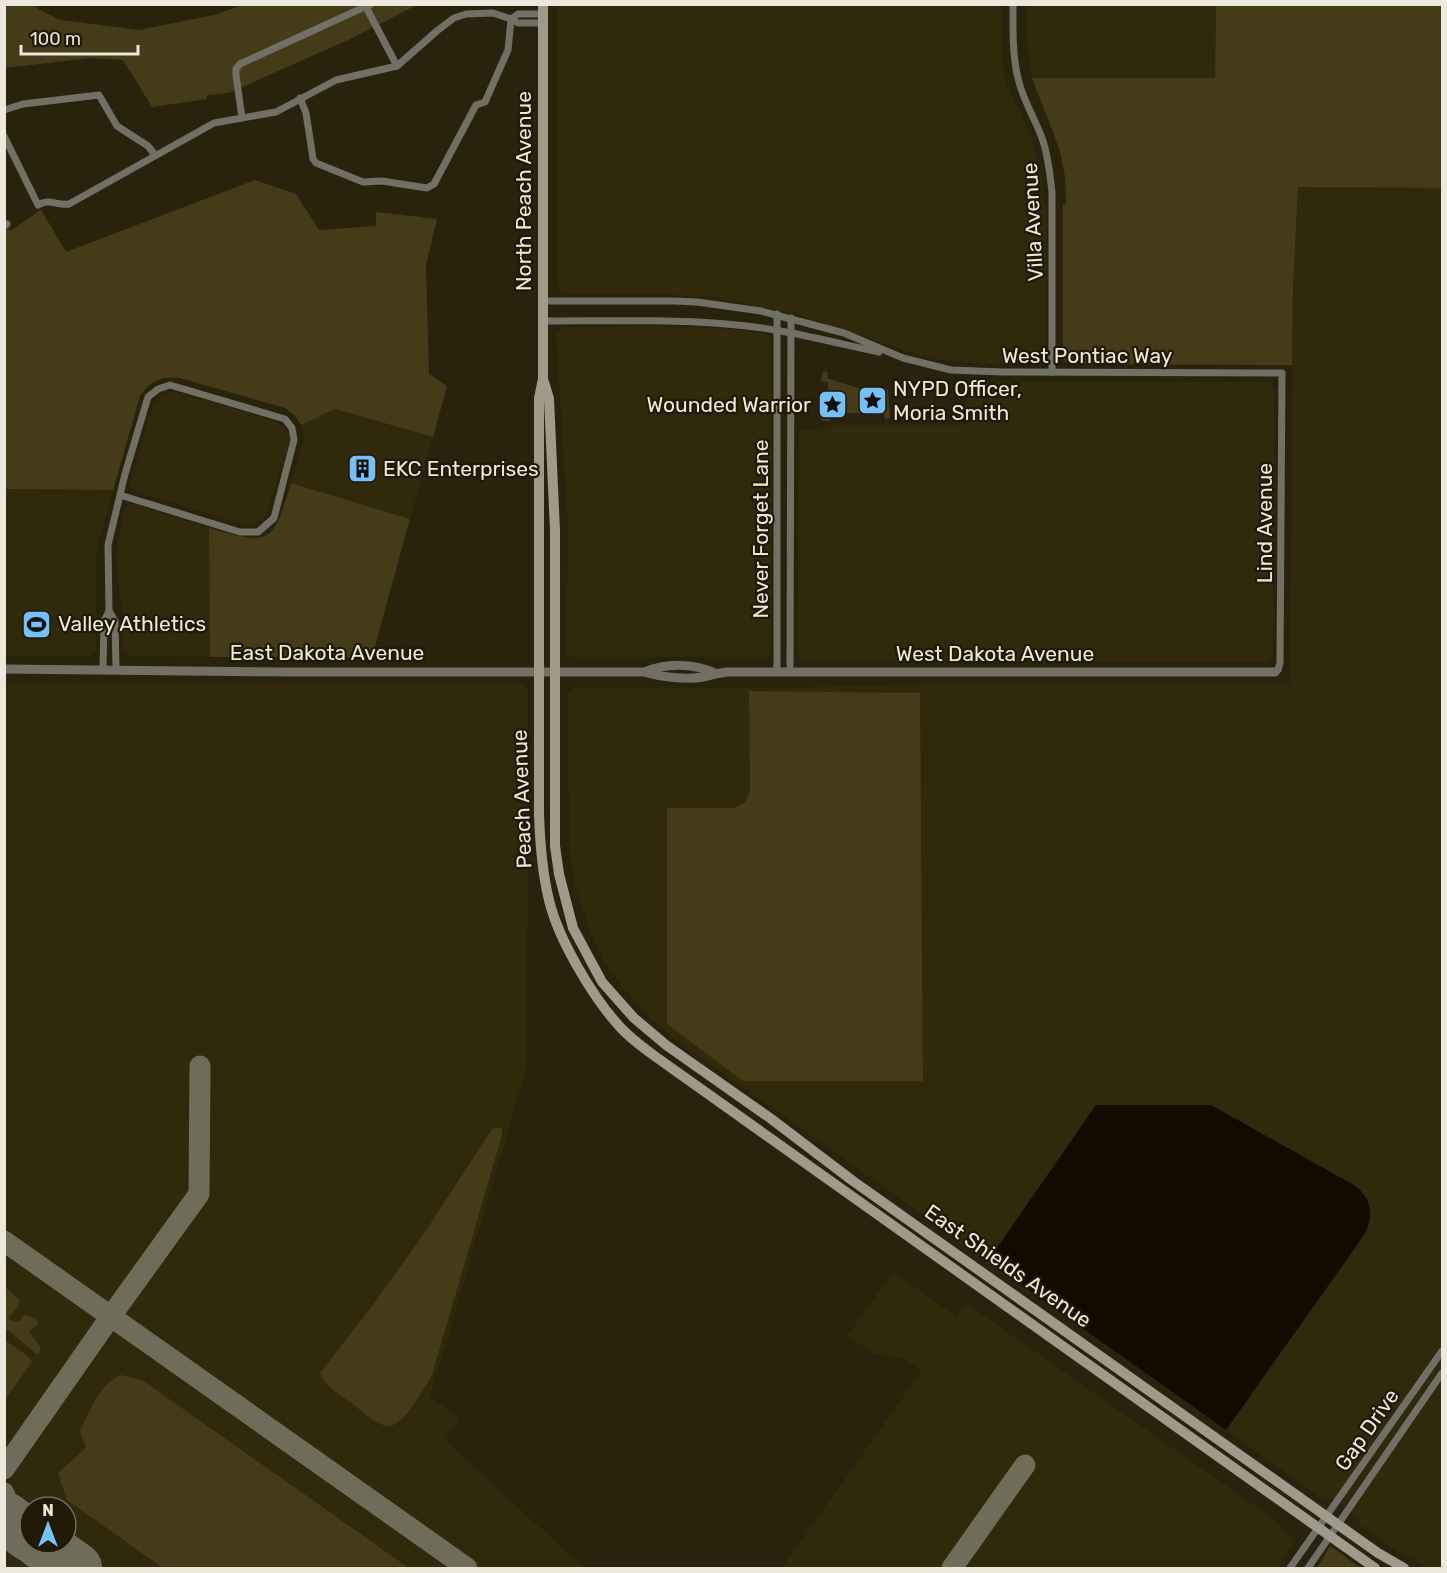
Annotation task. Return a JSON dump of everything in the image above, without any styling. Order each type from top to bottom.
[{"type":"main road","name":"North Peach Avenue","points":[[538,671],[539,398],[543,379],[543,14]]},
{"type":"main road","name":"North Peach Avenue","points":[[543,379],[549,399],[554,519],[555,671]]},
{"type":"main road","name":"Peach Avenue","points":[[538,671],[539,823],[543,871],[549,903],[561,934],[591,988]]},
{"type":"main road","name":"Peach Avenue","points":[[555,671],[555,846],[559,874],[573,928],[602,982]]},
{"type":"main road","name":"East Shields Avenue","points":[[602,982],[634,1018],[666,1045],[770,1118],[853,1181],[1404,1569]]},
{"type":"main road","name":"East Shields Avenue","points":[[591,988],[621,1028],[656,1057],[1376,1569]]},
{"type":"main road","points":[[684,1077],[693,1064]]},
{"type":"street","points":[[461,4],[466,14]]},
{"type":"street","name":"Villa Avenue","points":[[1013,4],[1013,37],[1018,81],[1041,136],[1050,169],[1053,372]]},
{"type":"street","points":[[242,118],[236,75],[236,69],[240,64],[369,6],[397,66]]},
{"type":"street","points":[[4,136],[38,205],[52,201],[64,205],[69,204],[214,123],[276,112],[336,80],[397,66],[454,18],[466,14],[493,13],[512,19]]},
{"type":"street","points":[[300,98],[306,113],[313,159],[316,163],[363,182],[382,181],[427,188],[434,184],[477,105],[485,102],[508,50],[512,19],[518,14],[543,14]]},
{"type":"street","points":[[4,110],[23,104],[99,94],[117,126],[148,146],[155,155]]},
{"type":"street","name":"West Pontiac Way","points":[[543,300],[697,302],[777,314],[844,333],[894,355]]},
{"type":"street","name":"Never Forget Lane","points":[[777,314],[777,672]]},
{"type":"street","name":"Never Forget Lane","points":[[790,672],[791,318]]},
{"type":"street","name":"West Pontiac Way","points":[[543,321],[673,321],[728,324],[791,332],[951,370],[1282,373]]},
{"type":"street","name":"Lind Avenue","points":[[1275,672],[1280,663],[1282,373]]},
{"type":"street","points":[[103,669],[104,621],[109,611],[108,545],[120,495],[148,398],[158,389],[170,385],[285,419],[292,428],[294,440],[274,518],[258,532],[240,531],[120,495]]},
{"type":"street","points":[[109,611],[115,621],[116,669]]},
{"type":"street","name":"West Dakota Avenue","points":[[538,671],[645,672],[658,666],[700,666],[715,673],[1275,672]]},
{"type":"street","name":"East Dakota Avenue","points":[[4,669],[278,672],[538,671]]},
{"type":"street","name":"Gap Drive","points":[[1290,1569],[1443,1351]]},
{"type":"street","name":"Gap Drive","points":[[1308,1569],[1443,1373]]},
{"type":"street","points":[[1403,1406],[1414,1414]]},
{"type":"shaded area","points":[[4,5],[31,5],[60,20],[139,30],[214,15],[243,5],[417,5],[348,40],[229,93],[207,95],[207,99],[152,107],[123,60],[91,58],[5,68]]},
{"type":"shaded area","points":[[557,5],[1002,5],[1002,55],[1005,80],[1031,137],[1042,179],[1043,204],[1046,205],[1046,356],[1043,362],[1037,364],[981,364],[943,360],[910,352],[799,315],[718,298],[661,294],[566,294],[560,291],[557,286]]},
{"type":"shaded area","points":[[1027,5],[1216,5],[1215,78],[1032,78],[1027,41]]},
{"type":"shaded area","points":[[1216,5],[1442,5],[1442,188],[1298,187],[1292,365],[1069,364],[1063,356],[1065,177],[1060,151],[1032,78],[1215,78]]},
{"type":"shaded area","points":[[255,180],[296,194],[319,230],[376,226],[376,212],[437,219],[426,265],[429,374],[447,386],[433,437],[335,409],[301,425],[285,408],[180,378],[167,378],[152,383],[140,396],[113,490],[5,489],[4,221],[10,231],[41,210],[66,252]]},
{"type":"shaded area","points":[[1298,187],[1442,188],[1442,1568],[1430,1568],[1398,1552],[1359,1524],[1357,1517],[1333,1498],[1324,1500],[1226,1430],[1366,1232],[1370,1221],[1370,1210],[1367,1198],[1360,1190],[1211,1105],[1096,1105],[988,1261],[672,1037],[645,1013],[605,962],[591,933],[576,890],[569,849],[568,693],[574,687],[784,688],[926,684],[1290,684],[1293,289]]},
{"type":"shaded area","points":[[659,326],[729,329],[765,334],[771,338],[771,651],[768,657],[572,657],[566,652],[568,530],[556,335],[564,327]]},
{"type":"shaded area","points":[[823,371],[828,372],[827,378],[877,394],[879,386],[888,390],[890,418],[885,420],[884,413],[831,413],[830,421],[822,421],[821,417],[829,417],[828,382],[821,381]]},
{"type":"shaded area","points":[[968,382],[1266,382],[1272,385],[1275,391],[1273,653],[1271,659],[1265,662],[801,660],[797,653],[799,430],[816,430],[833,425],[966,425]]},
{"type":"shaded area","points":[[177,392],[272,420],[285,428],[289,436],[289,444],[267,513],[262,520],[246,525],[134,491],[129,486],[153,405],[161,395]]},
{"type":"shaded area","points":[[335,409],[433,437],[410,519],[291,483],[304,436],[301,425]]},
{"type":"shaded area","points":[[291,483],[410,519],[372,657],[210,657],[209,528],[245,537],[257,538],[266,535],[273,529],[279,518]]},
{"type":"shaded area","points":[[5,489],[113,490],[96,559],[96,650],[91,656],[5,656]]},
{"type":"shaded area","points":[[134,504],[209,528],[210,657],[130,656],[123,652],[122,607],[116,554],[124,509],[127,505]]},
{"type":"shaded area","points":[[5,683],[522,684],[528,690],[527,1066],[430,1397],[460,1418],[445,1440],[573,1558],[588,1568],[5,1568]]},
{"type":"shaded area","points":[[749,691],[920,693],[923,1081],[743,1081],[667,1024],[667,808],[734,808],[745,802],[750,791]]},
{"type":"shaded area","points":[[1096,1105],[1211,1105],[1352,1184],[1367,1200],[1370,1214],[1364,1235],[1226,1430],[988,1261]]},
{"type":"shaded area","points":[[498,1127],[502,1129],[502,1135],[432,1375],[401,1420],[394,1425],[383,1425],[369,1418],[334,1390],[320,1373],[423,1235],[492,1129]]},
{"type":"shaded area","points":[[893,1272],[957,1317],[966,1303],[1282,1525],[1280,1528],[1295,1539],[1277,1568],[782,1568],[922,1370],[903,1359],[874,1354],[847,1336]]},
{"type":"shaded area","points":[[5,1287],[19,1300],[18,1307],[8,1318],[14,1322],[19,1321],[24,1315],[37,1320],[38,1324],[29,1332],[40,1346],[40,1352],[37,1354],[5,1328]]},
{"type":"shaded area","points":[[5,1340],[29,1357],[32,1362],[5,1400]]},
{"type":"shaded area","points":[[121,1375],[142,1380],[409,1568],[163,1568],[78,1508],[78,1495],[65,1495],[58,1473],[86,1448],[80,1431],[101,1391]]},
{"type":"shaded area","points":[[1330,1546],[1361,1568],[1317,1568]]},
{"type":"taxiway","points":[[4,1469],[199,1194],[200,1066]]},
{"type":"taxiway","points":[[4,1241],[467,1568]]},
{"type":"taxiway","points":[[952,1568],[1025,1465]]},
{"type":"taxiway","points":[[4,1493],[10,1513],[18,1526]]},
{"type":"runway","points":[[4,1517],[18,1527]]},
{"type":"runway","points":[[57,1555],[76,1568]]},
{"type":"place","name":"NYPD Officer, Moria Smith","points":[[872,401]]},
{"type":"place","name":"Wounded Warrior","points":[[832,405]]},
{"type":"place","name":"EKC Enterprises","points":[[362,469]]},
{"type":"place","name":"Valley Athletics","points":[[37,624]]}]
